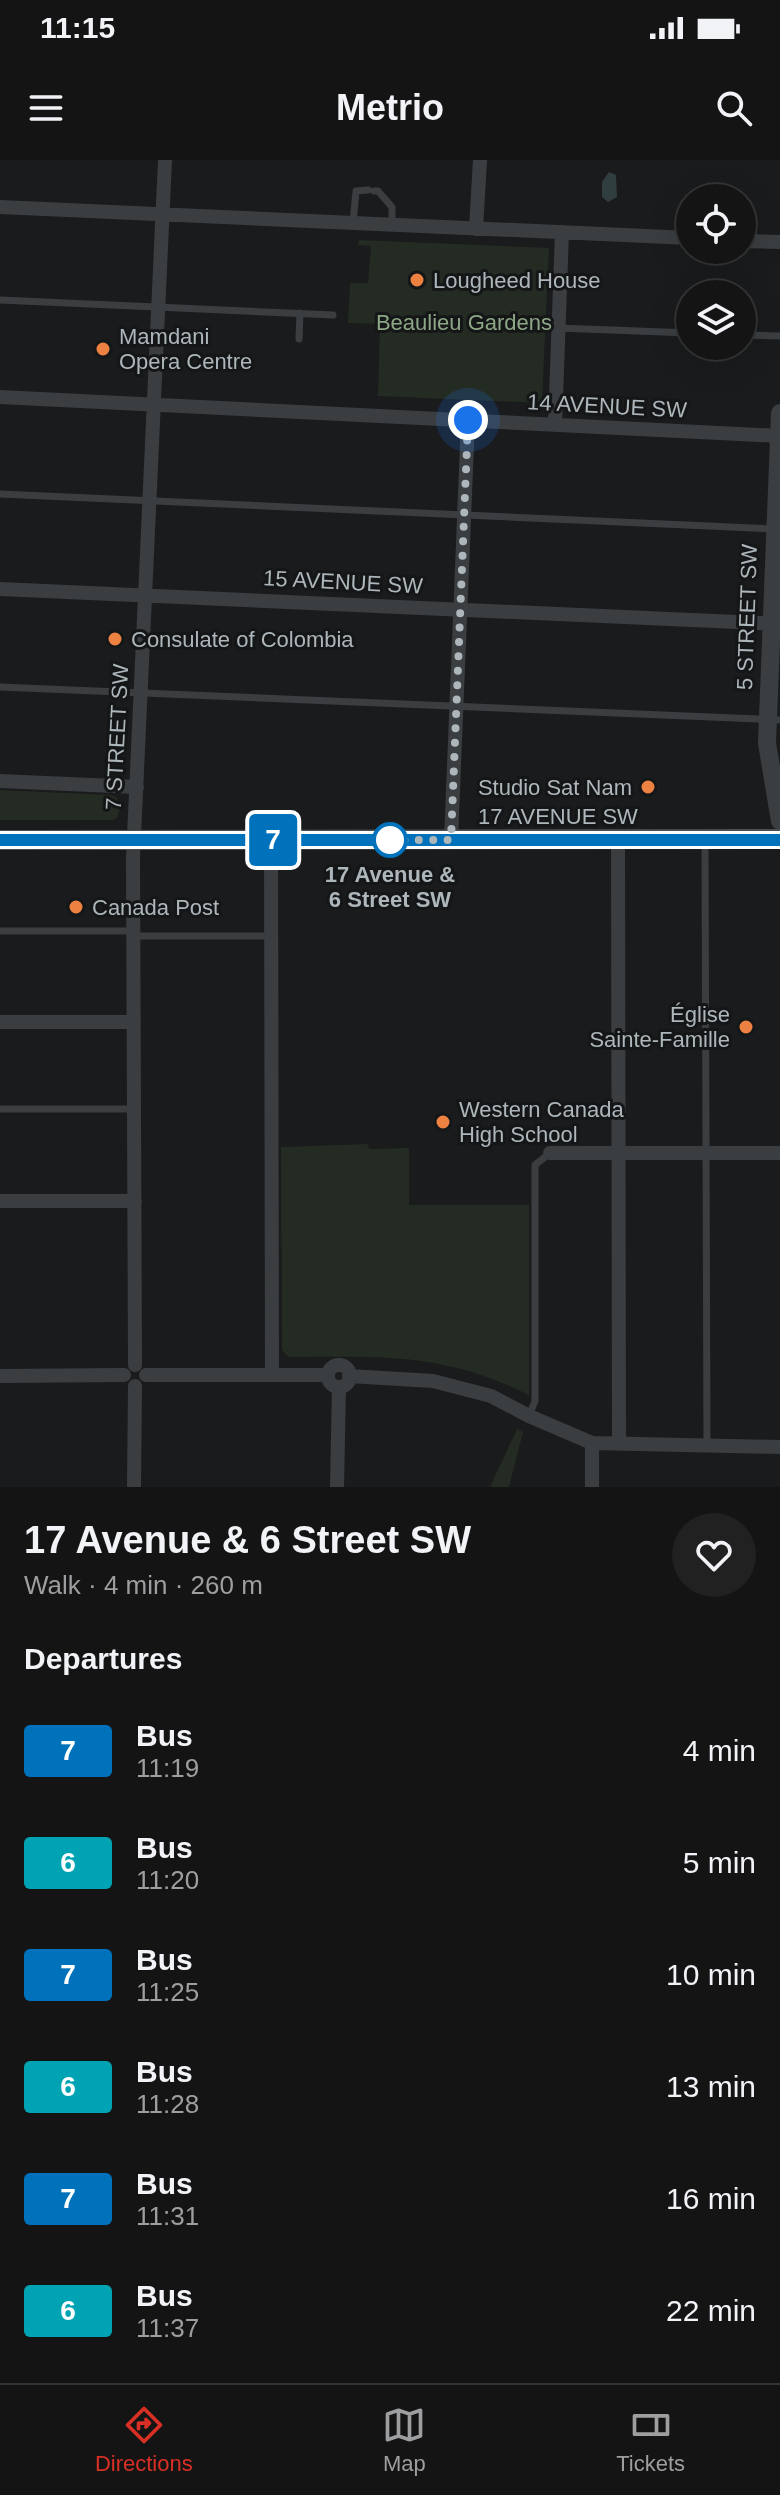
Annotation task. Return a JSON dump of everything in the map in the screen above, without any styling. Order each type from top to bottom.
[{"type":"main road","name":"17 AVENUE SW","points":[[0,840],[780,839]]},
{"type":"street","name":"7 STREET SW","points":[[134,1487],[134,840],[165,160]]},
{"type":"street","points":[[476,229],[480,160]]},
{"type":"street","points":[[0,207],[676,237]]},
{"type":"street","points":[[555,425],[562,232]]},
{"type":"street","points":[[756,241],[780,242]]},
{"type":"street","name":"14 AVENUE SW","points":[[0,397],[780,436]]},
{"type":"street","name":"5 STREET SW","points":[[780,413],[774,720],[770,771],[780,821]]},
{"type":"street","points":[[451,840],[468,420]]},
{"type":"street","name":"15 AVENUE SW","points":[[0,589],[775,624]]},
{"type":"street","points":[[0,781],[137,787]]},
{"type":"street","points":[[271,840],[272,1375]]},
{"type":"street","points":[[618,840],[619,1444]]},
{"type":"street","points":[[0,1022],[134,1022]]},
{"type":"street","points":[[550,1153],[780,1153]]},
{"type":"street","points":[[0,1201],[135,1201]]},
{"type":"street","points":[[0,1376],[328,1375],[331,1383],[433,1381],[491,1396],[592,1443],[780,1447]]},
{"type":"street","points":[[337,1487],[344,1381]]},
{"type":"street","points":[[592,1443],[592,1487]]},
{"type":"lane","points":[[348,187],[356,191],[378,191],[392,207],[392,225]]},
{"type":"lane","points":[[353,223],[356,191]]},
{"type":"lane","points":[[0,300],[333,315]]},
{"type":"lane","points":[[299,339],[300,313]]},
{"type":"lane","points":[[558,328],[676,332]]},
{"type":"lane","points":[[756,335],[780,336]]},
{"type":"lane","points":[[0,494],[777,529]]},
{"type":"lane","points":[[0,687],[774,720]]},
{"type":"lane","points":[[705,840],[709,966],[704,1153],[707,1446]]},
{"type":"lane","points":[[0,931],[271,936]]},
{"type":"lane","points":[[0,1109],[134,1109]]},
{"type":"lane","points":[[529,1416],[535,1401],[535,1165],[550,1153]]},
{"type":"green space","name":"Beaulieu Gardens","points":[[359,240],[549,248],[542,403],[378,396],[380,324],[348,323],[350,283],[368,283],[371,246],[358,245]]},
{"type":"green space","points":[[0,790],[110,795],[119,802],[119,810],[117,818],[113,820],[0,820]]},
{"type":"green space","points":[[368,1144],[369,1149],[409,1148],[409,1205],[529,1205],[529,1395],[497,1381],[439,1364],[382,1358],[288,1357],[282,1350],[281,1147]]},
{"type":"green space","points":[[517,1429],[523,1432],[509,1487],[490,1487]]},
{"type":"shaded area","points":[[609,172],[616,175],[617,197],[608,202],[602,197],[602,182]]},
{"type":"bus line","name":"7","points":[[0,840],[780,840]]},
{"type":"place","name":"Lougheed House","points":[[417,280]]},
{"type":"place","name":"Mamdani Opera Centre","points":[[103,349]]},
{"type":"place","name":"Consulate of Colombia","points":[[115,639]]},
{"type":"place","name":"Studio Sat Nam","points":[[648,787]]},
{"type":"place","name":"17 Avenue & 6 Street SW","points":[[390,840]]},
{"type":"place","name":"Canada Post","points":[[76,907]]},
{"type":"place","name":"Église Sainte-Famille","points":[[746,1027]]},
{"type":"place","name":"Western Canada High School","points":[[443,1122]]},
{"type":"route","points":[[390,840],[451,840],[468,420]]}]
